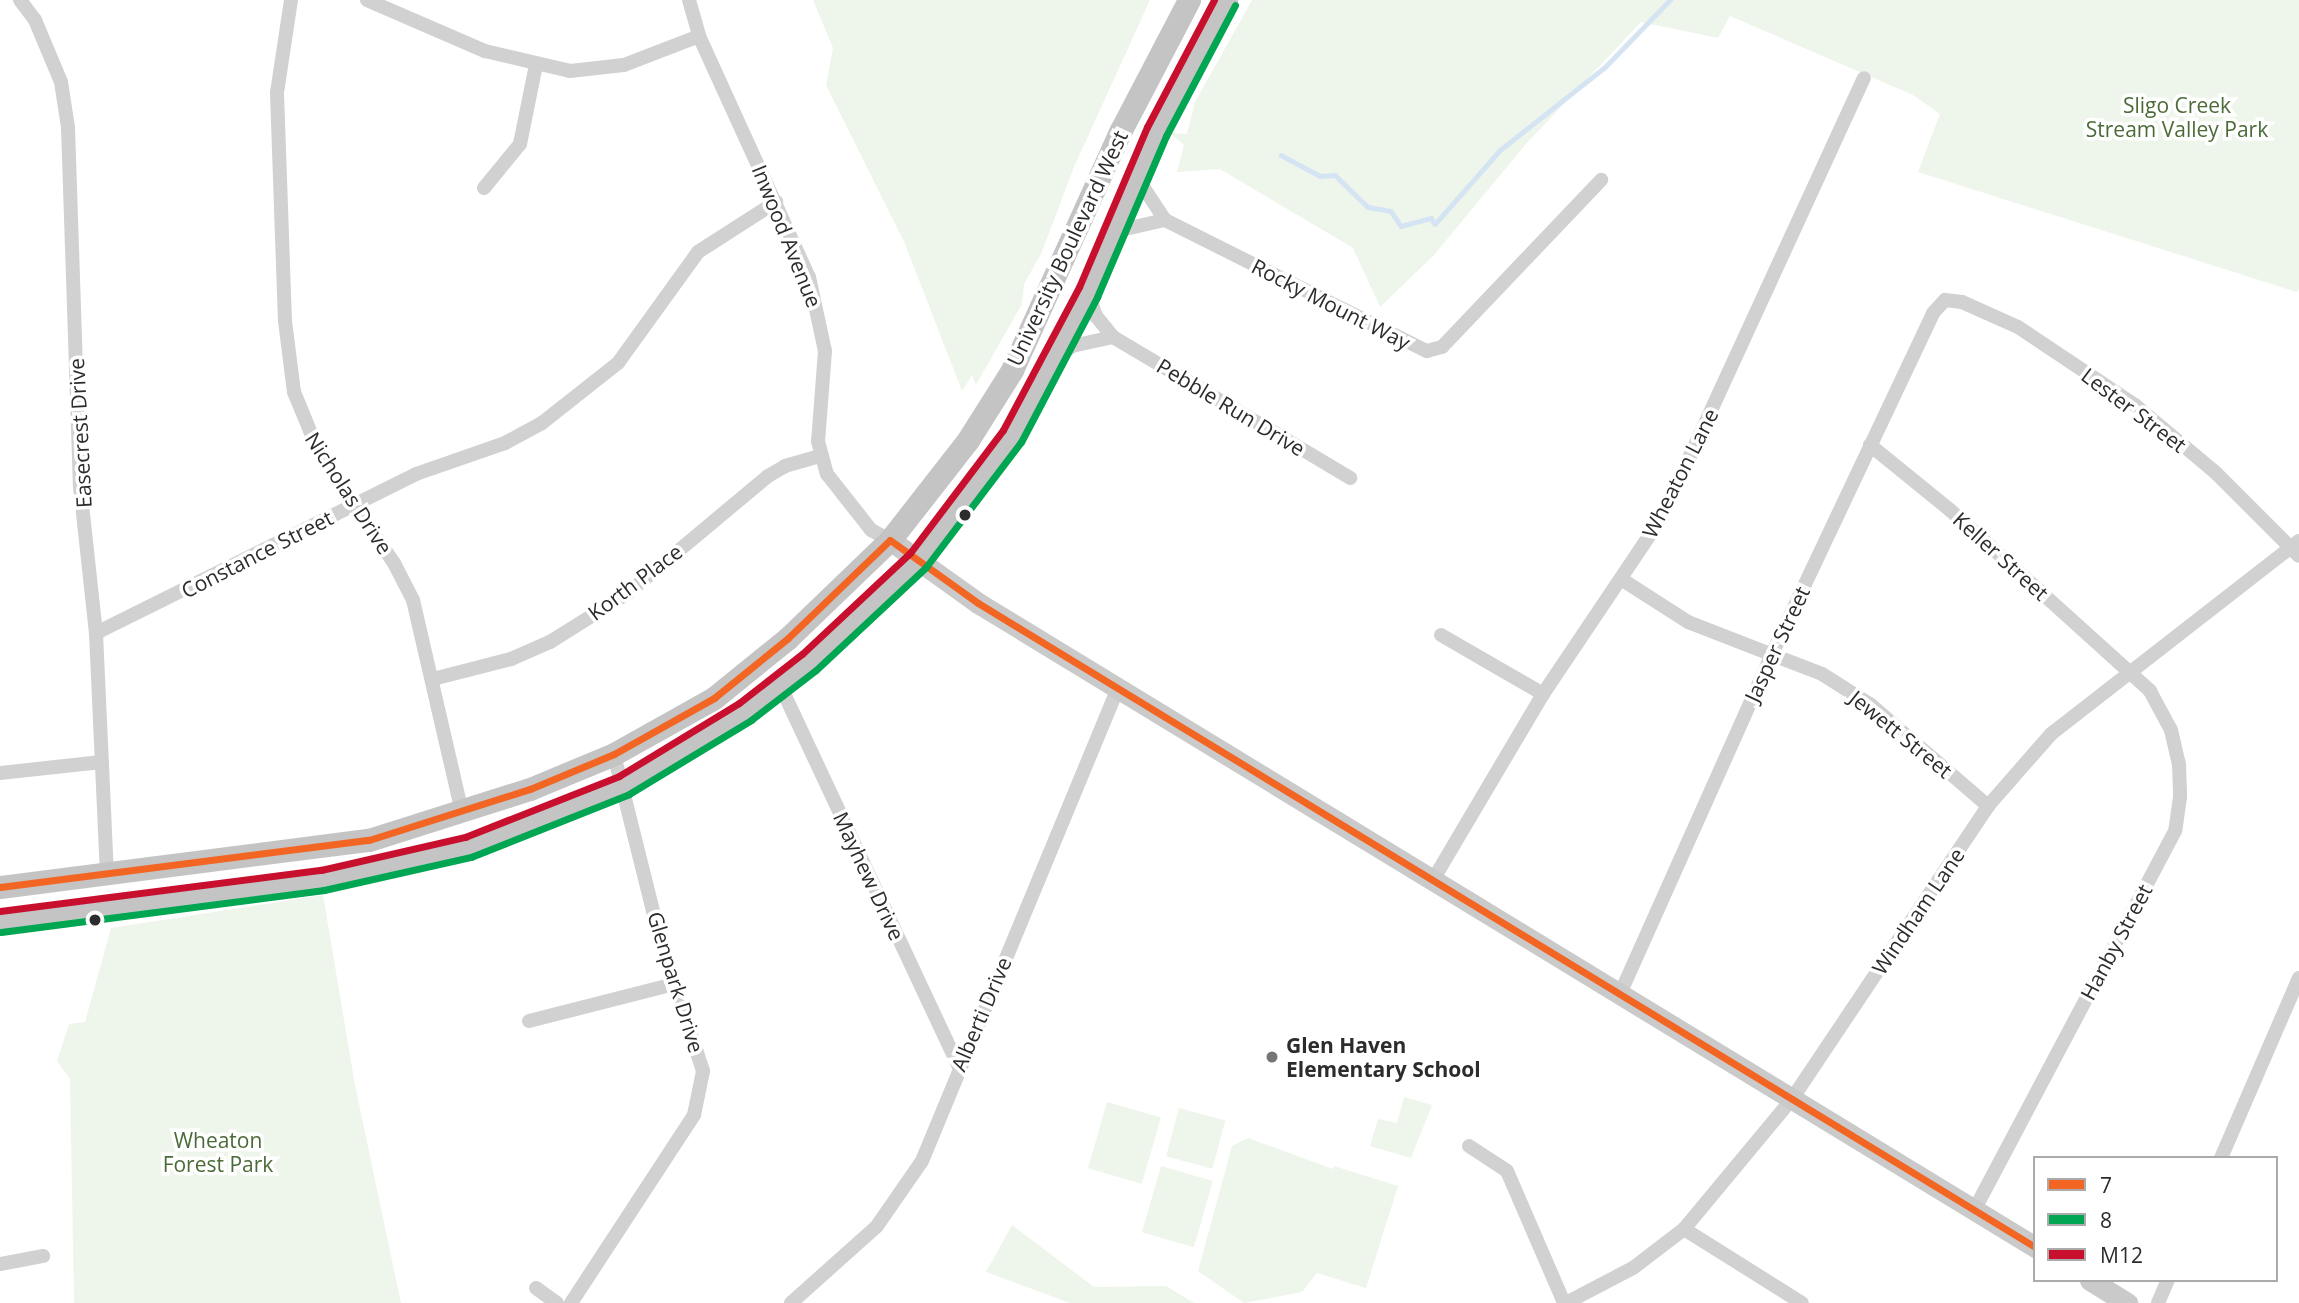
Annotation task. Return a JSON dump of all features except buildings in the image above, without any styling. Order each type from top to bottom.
[{"type":"main road","name":"University Boulevard West","points":[[0,887],[369,840],[462,812],[614,754],[714,698],[788,638],[890,540],[968,440],[1012,370],[1121,130],[1189,0]]},
{"type":"main road","name":"University Boulevard West","points":[[0,922],[323,880],[401,864],[488,841],[624,785],[680,754],[780,685],[918,560],[1005,445],[1088,292],[1136,176],[1226,0]]},
{"type":"street","name":"Easecrest Drive","points":[[20,0],[35,20],[61,82],[68,127],[80,486],[96,633],[107,875]]},
{"type":"street","name":"Nicholas Drive","points":[[291,0],[277,93],[285,321],[294,391],[320,455],[355,504],[413,600],[462,812]]},
{"type":"street","points":[[367,0],[485,51],[570,71],[624,65],[699,36]]},
{"type":"street","name":"Inwood Avenue","points":[[689,0],[699,36],[809,276],[822,323],[821,456],[827,474],[851,509],[872,531],[890,540],[978,603],[2033,1246]]},
{"type":"street","points":[[484,187],[520,144],[536,65]]},
{"type":"street","name":"Wheaton Lane","points":[[1433,880],[1543,694],[1662,517],[1864,78]]},
{"type":"street","points":[[1111,232],[1131,224],[1165,220],[1136,176]]},
{"type":"street","name":"Rocky Mount Way","points":[[1165,220],[1427,351],[1450,339],[1601,180]]},
{"type":"street","name":"Constance Street","points":[[96,633],[416,474],[505,443],[585,393],[618,363],[698,252],[776,202]]},
{"type":"street","name":"Pebble Run Drive","points":[[1088,292],[1096,316],[1112,337],[1350,478]]},
{"type":"street","name":"Jasper Street","points":[[1620,994],[1772,654],[1933,313],[1945,300]]},
{"type":"street","name":"Lester Street","points":[[1945,300],[1962,302],[2018,327],[2135,405],[2216,473],[2296,548]]},
{"type":"street","points":[[1054,359],[1072,346],[1112,337]]},
{"type":"street","name":"Keller Street","points":[[1870,445],[1950,510],[2128,671]]},
{"type":"street","name":"Korth Place","points":[[433,680],[512,659],[550,642],[628,593],[768,476],[785,466],[821,456]]},
{"type":"street","name":"Windham Lane","points":[[1565,1303],[1633,1268],[1684,1229],[1792,1099],[1988,806],[2051,734],[2128,671],[2296,548]]},
{"type":"street","name":"Jewett Street","points":[[1621,579],[1688,622],[1822,674],[1871,705],[1988,806]]},
{"type":"street","points":[[1441,635],[1543,694]]},
{"type":"street","name":"Hanby Street","points":[[1974,1210],[2175,831],[2180,797],[2171,730],[2150,691],[2128,671]]},
{"type":"street","name":"Mayhew Drive","points":[[780,685],[959,1067]]},
{"type":"street","name":"Alberti Drive","points":[[791,1303],[877,1226],[901,1197],[922,1161],[1118,688]]},
{"type":"street","name":"Glenpark Drive","points":[[571,1303],[694,1115],[700,1095],[700,1054],[674,984],[614,754]]},
{"type":"street","points":[[0,773],[102,762]]},
{"type":"street","points":[[2222,1156],[2299,978]]},
{"type":"street","points":[[529,1021],[674,984]]},
{"type":"street","points":[[1469,1146],[1507,1171],[1565,1303]]},
{"type":"street","points":[[1684,1229],[1802,1303]]},
{"type":"street","points":[[0,1264],[43,1256]]},
{"type":"street","points":[[2093,1282],[2127,1303]]},
{"type":"street","points":[[2158,1303],[2167,1282]]},
{"type":"street","points":[[536,1288],[557,1303]]},
{"type":"green space","points":[[813,0],[1150,0],[1074,167],[1041,254],[1024,284],[1022,304],[976,385],[972,375],[962,391],[905,244],[826,85],[833,48]]},
{"type":"green space","name":"Sligo Creek Stream Valley Park","points":[[1252,0],[2299,0],[2299,289],[2297,292],[1918,172],[1940,114],[1913,95],[1730,16],[1718,38],[1641,22],[1526,144],[1434,255],[1380,307],[1353,248],[1220,169],[1177,172],[1184,145],[1170,133],[1187,134],[1195,102]]},
{"type":"green space","name":"Wheaton Forest Park","points":[[323,895],[355,1085],[401,1303],[74,1303],[70,1079],[57,1061],[69,1024],[85,1022],[111,928]]},
{"type":"green space","points":[[1404,1097],[1432,1105],[1411,1158],[1370,1146],[1378,1119],[1397,1123]]},
{"type":"green space","points":[[1107,1102],[1161,1117],[1142,1184],[1088,1168]]},
{"type":"green space","points":[[1179,1108],[1225,1120],[1212,1169],[1166,1156]]},
{"type":"green space","points":[[1248,1138],[1333,1169],[1334,1166],[1398,1186],[1366,1288],[1317,1273],[1302,1292],[1244,1303],[1198,1271],[1232,1146]]},
{"type":"green space","points":[[1161,1166],[1213,1181],[1194,1247],[1142,1232]]},
{"type":"green space","points":[[1012,1225],[1094,1287],[1166,1286],[1194,1303],[1070,1303],[986,1272]]},
{"type":"waterway","points":[[1281,155],[1320,176],[1335,175],[1368,207],[1391,211],[1401,226],[1431,218],[1435,224],[1500,150],[1604,68],[1670,0]]},
{"type":"transit line","name":"M12","points":[[0,911],[321,870],[465,837],[619,776],[739,703],[802,654],[910,553],[1003,430],[1079,287],[1147,127],[1214,0]]},
{"type":"transit line","name":"8","points":[[1,932],[324,890],[471,857],[629,794],[751,720],[816,670],[926,567],[1021,442],[1097,297],[1166,136],[1235,5]]},
{"type":"transit line","name":"7","points":[[0,887],[369,840],[530,789],[614,754],[714,698],[788,638],[890,540],[978,603],[2033,1246]]},
{"type":"place","name":"Glen Haven Elementary School","points":[[1272,1057]]}]
